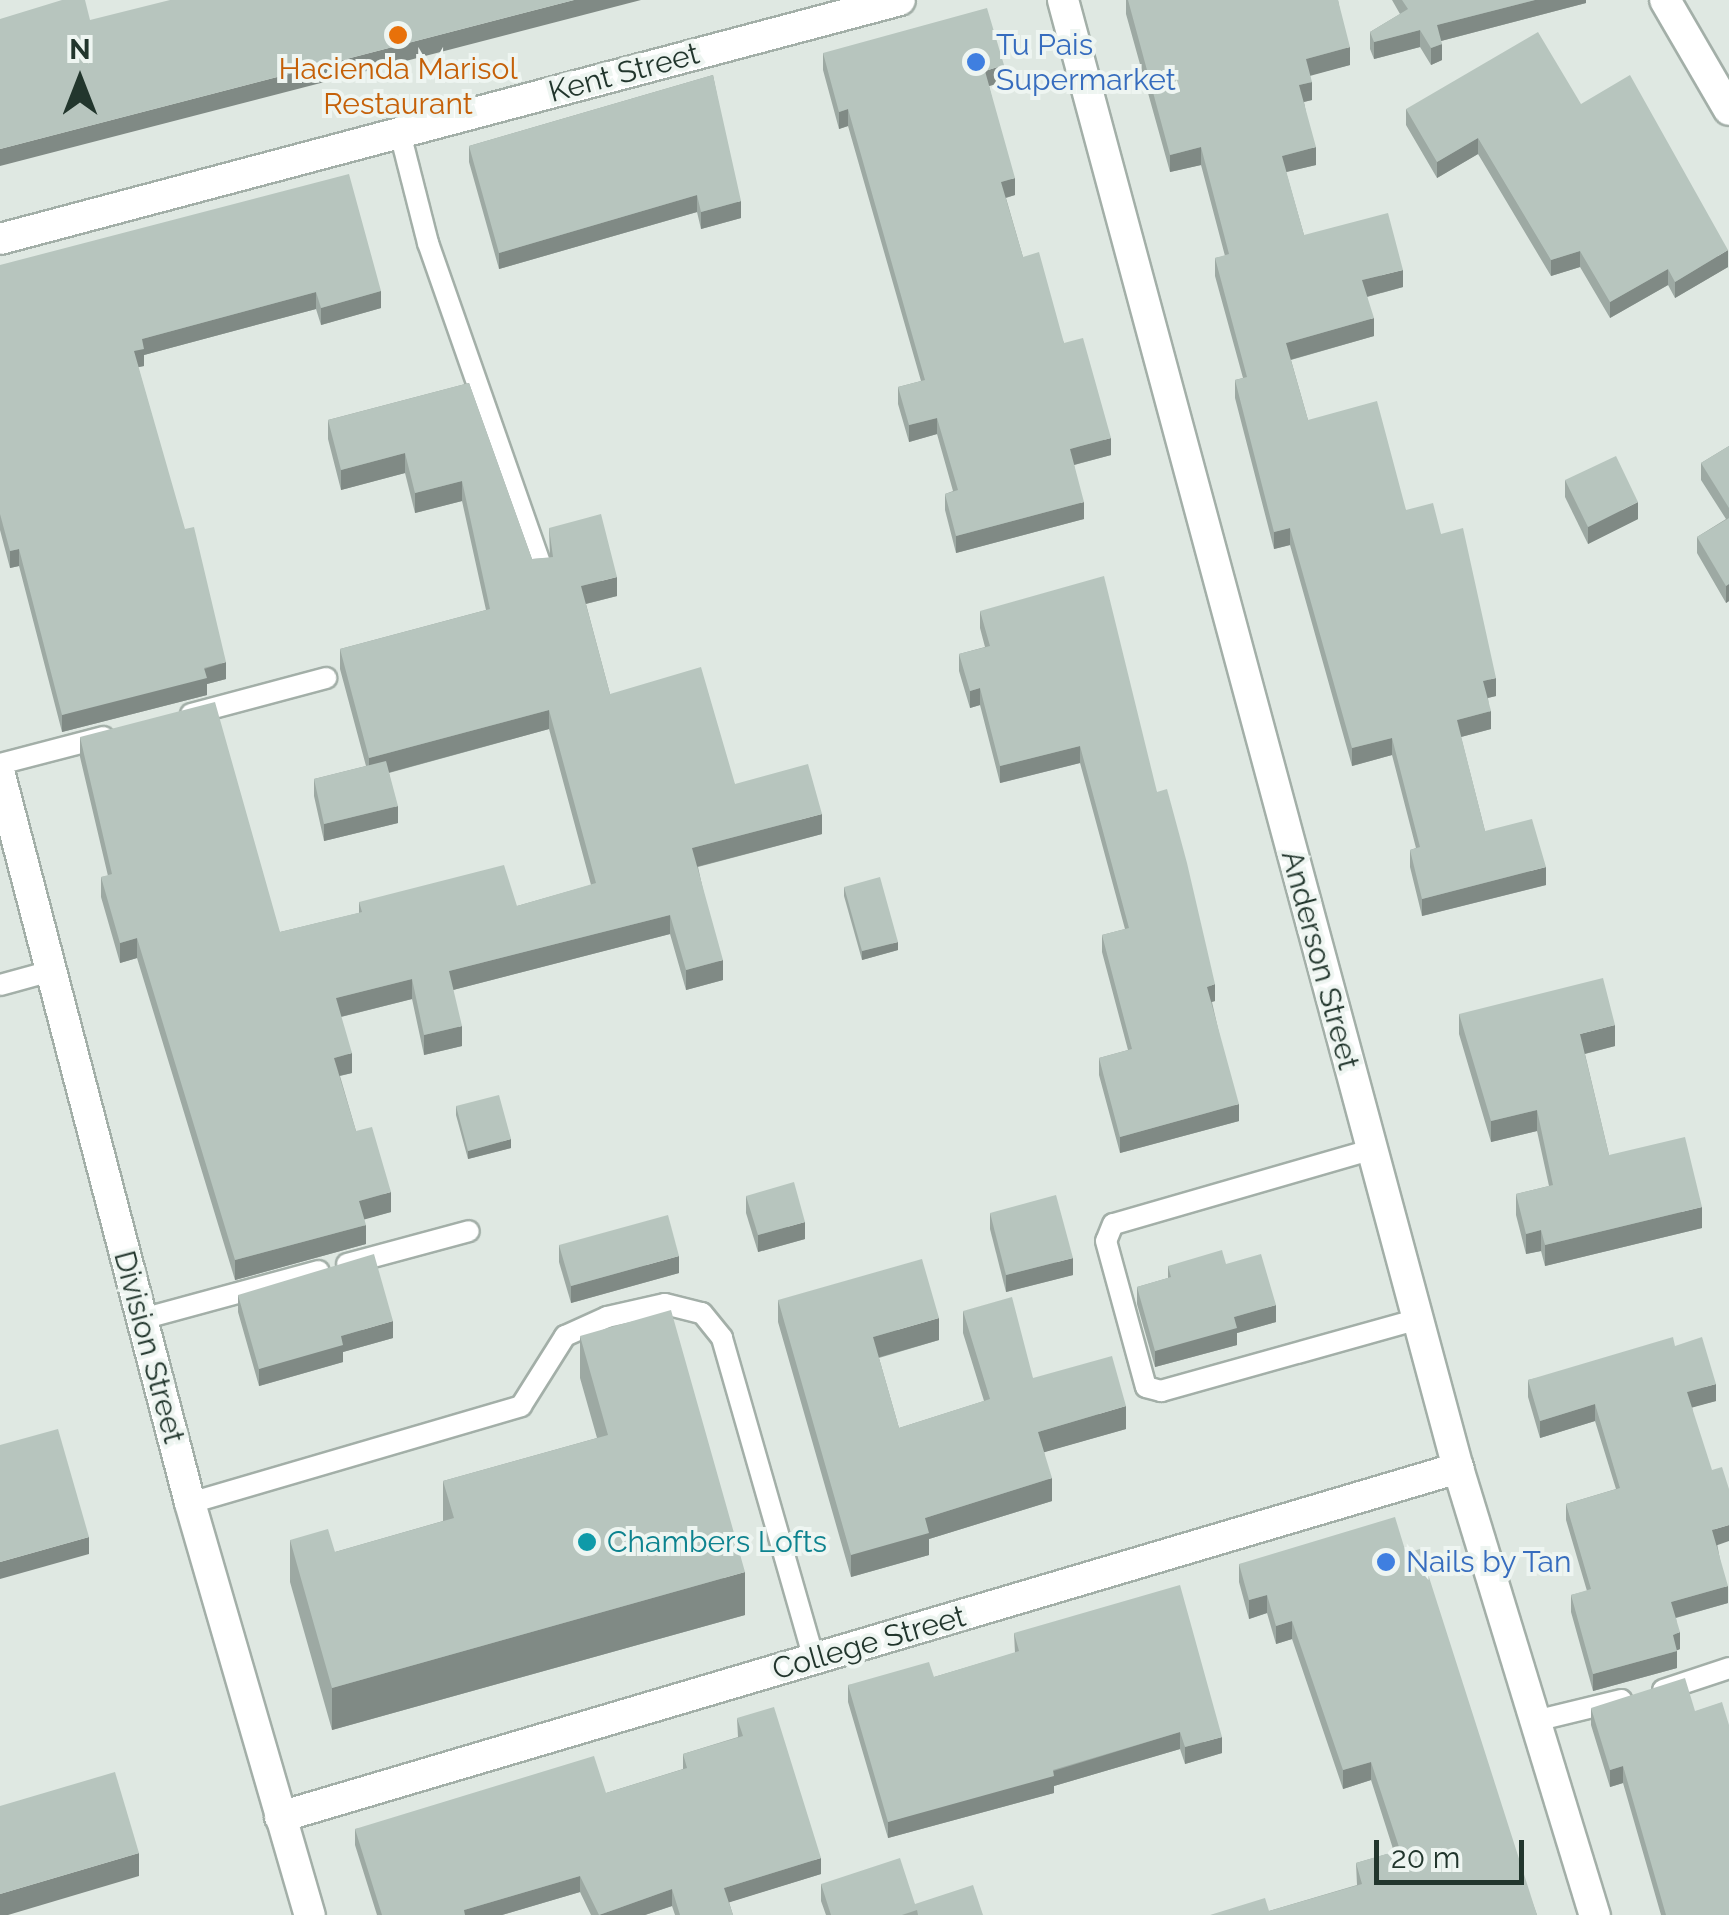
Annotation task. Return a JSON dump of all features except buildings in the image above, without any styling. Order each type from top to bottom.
[{"type":"street","name":"Kent Street","points":[[0,238],[900,0]]},
{"type":"street","name":"Anderson Street","points":[[1063,0],[1458,1468],[1595,1915]]},
{"type":"street","points":[[1665,0],[1729,110]]},
{"type":"street","name":"Division Street","points":[[0,775],[190,1503],[310,1915]]},
{"type":"street","name":"College Street","points":[[280,1817],[1458,1468]]},
{"type":"lane","points":[[400,133],[428,244],[542,569]]},
{"type":"lane","points":[[172,719],[326,678]]},
{"type":"lane","points":[[0,764],[118,734]]},
{"type":"lane","points":[[0,985],[50,971]]},
{"type":"lane","points":[[1370,1150],[1112,1224],[1106,1241],[1146,1386],[1161,1392],[1418,1319]]},
{"type":"lane","points":[[142,1319],[469,1231]]},
{"type":"lane","points":[[190,1503],[522,1406],[565,1336],[607,1317],[665,1304],[702,1313],[722,1338],[814,1659]]},
{"type":"lane","points":[[1535,1721],[1729,1668]]},
{"type":"place","name":"Hacienda Marisol Restaurant","points":[[398,35]]},
{"type":"place","name":"Tu Pais Supermarket","points":[[976,62]]},
{"type":"place","name":"Chambers Lofts","points":[[587,1542]]},
{"type":"place","name":"Nails by Tan","points":[[1386,1562]]}]
